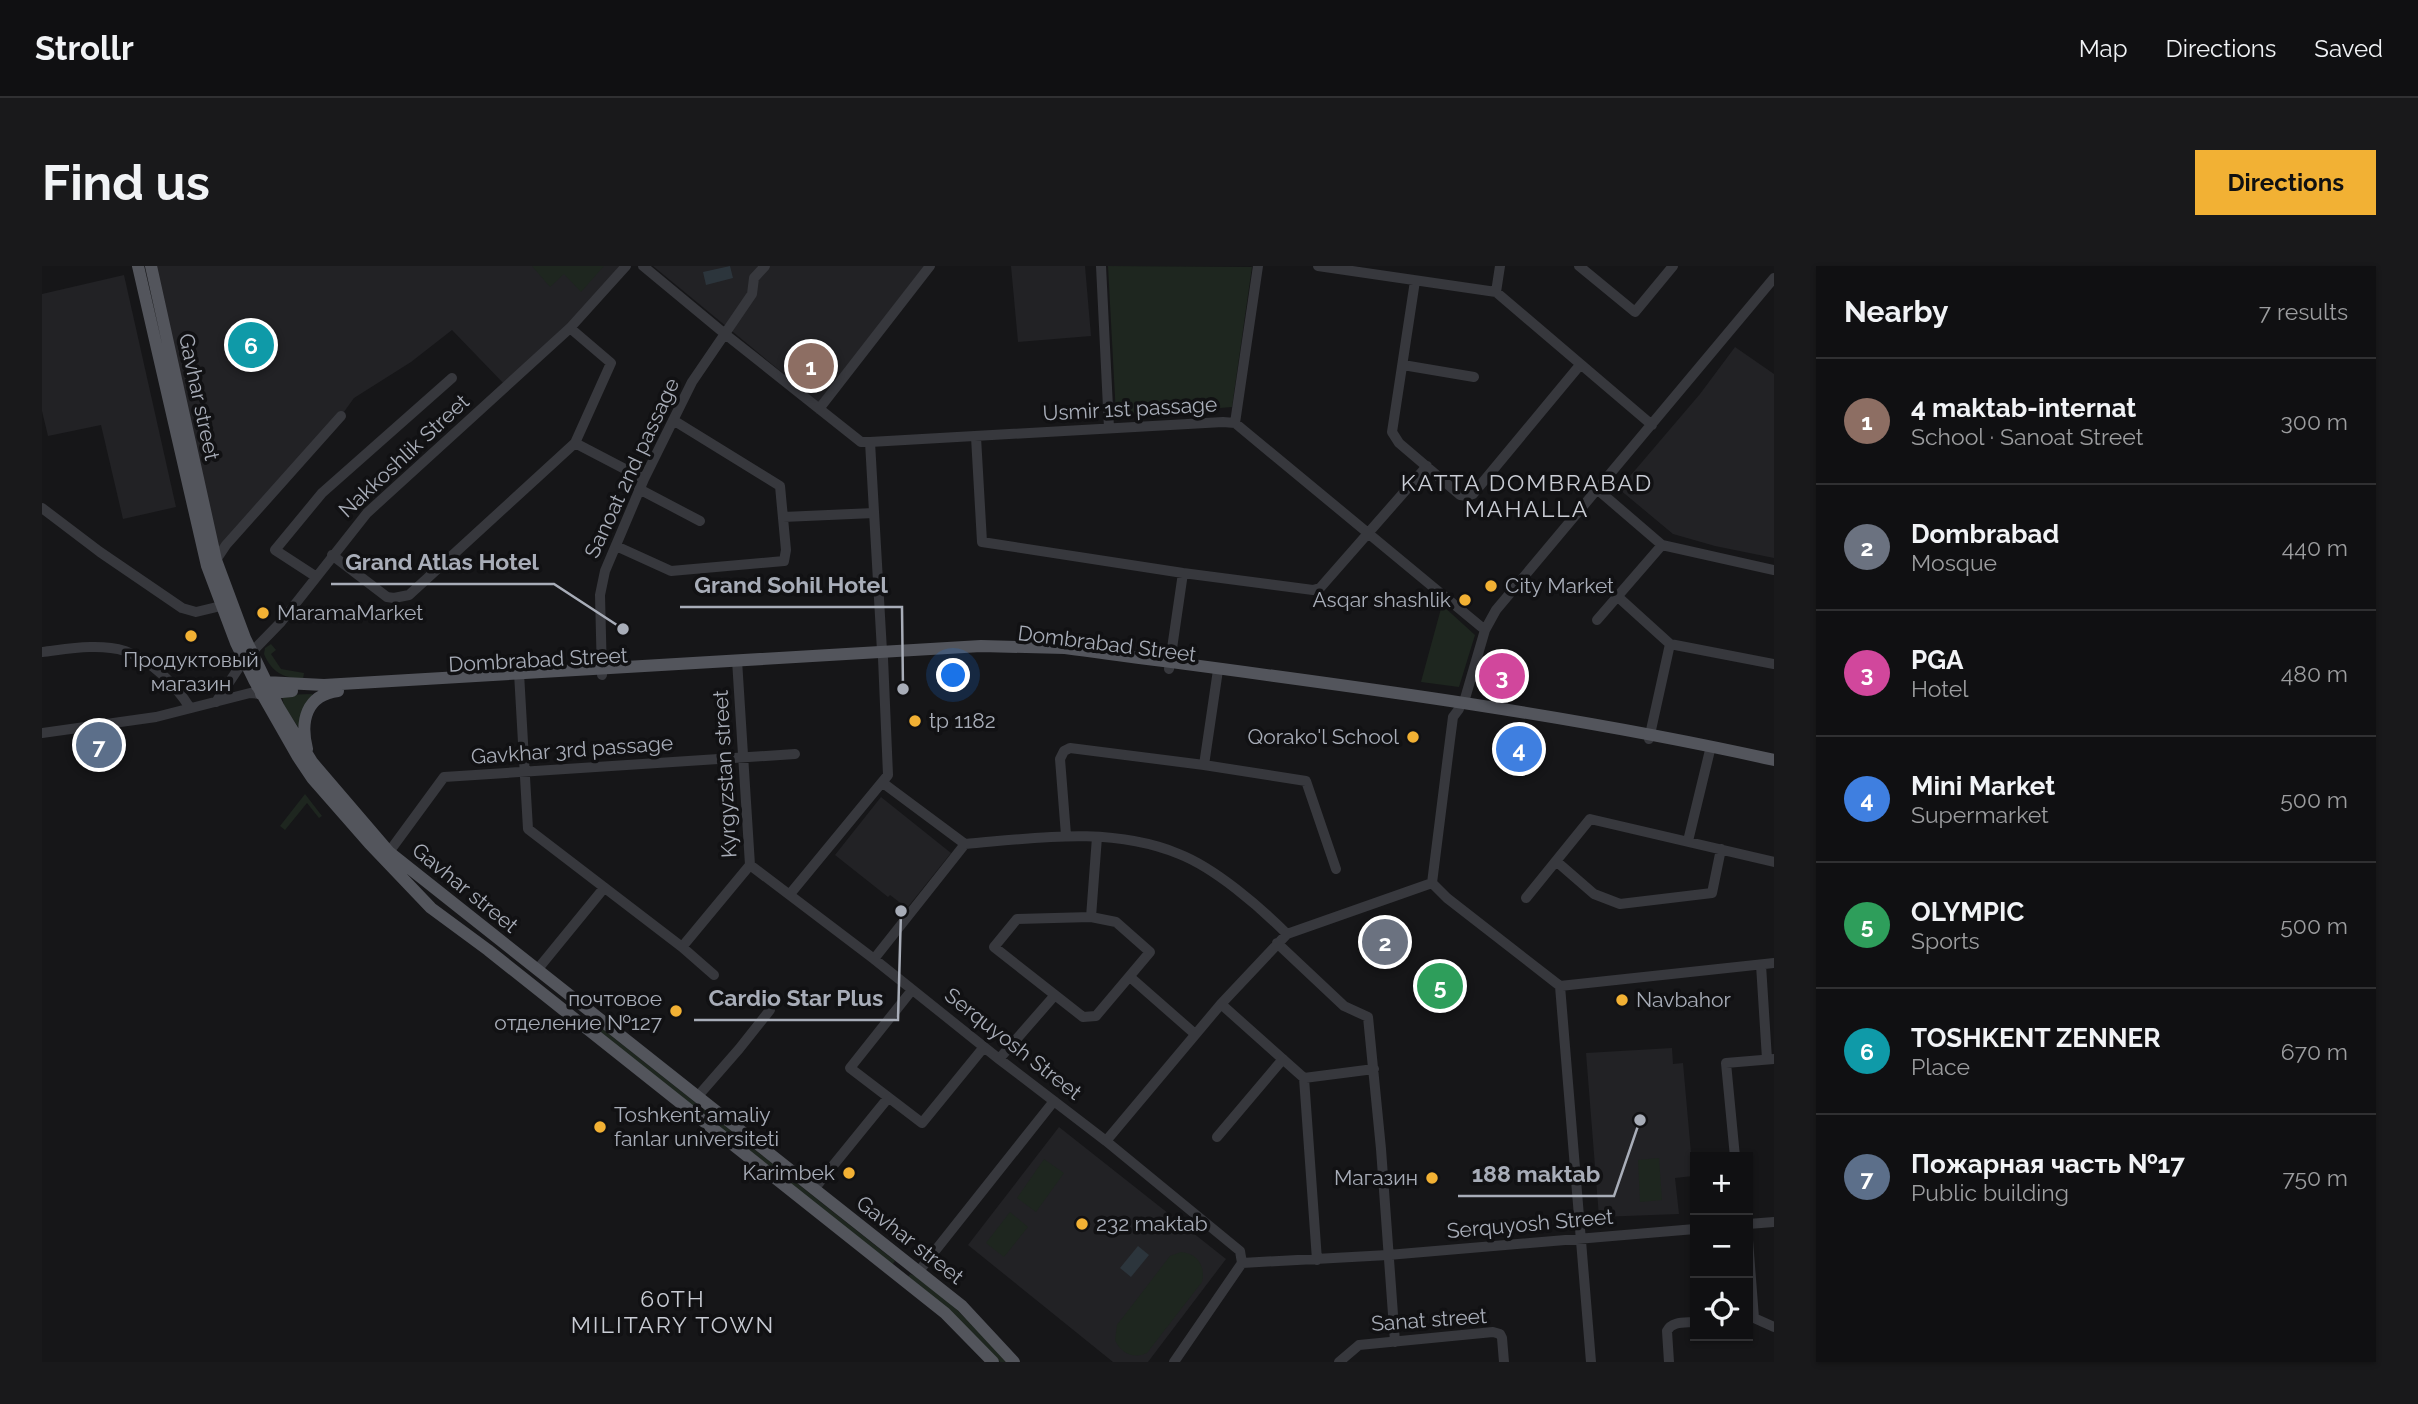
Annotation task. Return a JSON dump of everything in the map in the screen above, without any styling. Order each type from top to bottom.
[{"type":"main road","name":"Gavhar street","points":[[138,266],[207,566],[220,606],[248,656]]},
{"type":"main road","name":"Gavhar street","points":[[151,266],[216,560],[261,689],[312,778],[430,908],[945,1313],[993,1362]]},
{"type":"main road","name":"Dombrabad Street","points":[[261,689],[338,691],[882,654],[1024,651],[1170,665],[1650,736],[1774,760]]},
{"type":"main road","name":"Dombrabad Street","points":[[261,689],[286,683],[324,685],[520,677]]},
{"type":"main road","name":"Gavhar street","points":[[261,689],[312,762],[390,852],[905,1259],[962,1306],[1014,1362]]},
{"type":"main road","points":[[312,762],[304,736],[309,710],[320,696],[338,691]]},
{"type":"main road","name":"Dombrabad Street","points":[[1710,749],[1774,767]]},
{"type":"main road","points":[[579,1023],[589,1009]]},
{"type":"main road","points":[[894,1273],[904,1270],[905,1259]]},
{"type":"street","points":[[216,702],[248,656],[281,622],[367,513],[570,328],[625,266]]},
{"type":"street","points":[[643,266],[861,442],[870,442],[888,775],[790,894]]},
{"type":"street","name":"Sanoat 2nd passage","points":[[601,672],[602,580],[641,484],[692,382],[752,294],[754,278],[765,266]]},
{"type":"street","points":[[820,409],[930,266]]},
{"type":"street","points":[[1101,266],[1109,428]]},
{"type":"street","points":[[1236,423],[1258,266]]},
{"type":"street","points":[[1318,266],[1496,292],[1580,366],[1653,425]]},
{"type":"street","points":[[1496,292],[1500,266]]},
{"type":"street","points":[[1579,266],[1634,312],[1673,266]]},
{"type":"street","points":[[1432,883],[1459,708],[1485,630],[1512,589],[1653,425],[1774,278]]},
{"type":"street","points":[[1415,281],[1392,432],[1399,443],[1460,495],[1470,496],[1580,366]]},
{"type":"street","points":[[332,555],[387,597],[409,595],[575,443],[611,363],[570,328]]},
{"type":"street","points":[[1403,365],[1474,377]]},
{"type":"street","points":[[315,576],[275,550],[322,493],[452,378]]},
{"type":"street","points":[[216,560],[226,545],[341,416]]},
{"type":"street","points":[[616,546],[671,571],[784,561],[786,550],[780,486],[673,420]]},
{"type":"street","name":"Usmir 1st passage","points":[[870,442],[1236,423],[1485,630]]},
{"type":"street","points":[[976,437],[982,542],[1312,590],[1320,588],[1427,466]]},
{"type":"street","points":[[575,443],[700,521]]},
{"type":"street","points":[[1598,489],[1662,545],[1774,570]]},
{"type":"street","points":[[42,508],[182,608],[196,612],[220,606]]},
{"type":"street","points":[[783,517],[874,513]]},
{"type":"street","points":[[1597,620],[1662,545]]},
{"type":"street","points":[[1170,665],[1183,573]]},
{"type":"street","points":[[1617,596],[1670,644],[1774,664]]},
{"type":"street","points":[[1650,736],[1670,644]]},
{"type":"street","points":[[42,652],[86,648],[124,651],[164,675],[190,708]]},
{"type":"street","name":"Kyrgyzstan street","points":[[682,947],[750,865],[738,663]]},
{"type":"street","points":[[1204,765],[1217,673]]},
{"type":"street","points":[[520,677],[528,829],[682,947],[714,975]]},
{"type":"street","points":[[42,733],[156,717],[261,689]]},
{"type":"street","points":[[1066,835],[1060,759],[1067,749],[1204,765],[1306,781],[1336,869]]},
{"type":"street","points":[[1688,841],[1710,749]]},
{"type":"street","name":"Gavkhar 3rd passage","points":[[390,852],[444,777],[795,754]]},
{"type":"street","points":[[883,783],[965,844],[1066,835],[1136,842],[1182,855],[1257,905],[1287,934]]},
{"type":"street","points":[[1526,898],[1590,819],[1774,862]]},
{"type":"street","points":[[1091,917],[1097,837]]},
{"type":"street","points":[[874,959],[965,844]]},
{"type":"street","points":[[1556,861],[1594,894],[1620,904],[1712,893],[1721,849]]},
{"type":"street","name":"Serquyosh Street","points":[[750,865],[1106,1141],[1240,1251],[1242,1262],[1388,1255],[1690,1229]]},
{"type":"street","points":[[1106,1141],[1221,1004],[1287,934],[1432,883]]},
{"type":"street","points":[[1432,883],[1447,898],[1560,986],[1774,963]]},
{"type":"street","points":[[537,970],[604,888]]},
{"type":"street","points":[[1091,917],[1116,922],[1150,952],[1130,977],[1093,1018],[1083,1017],[994,947],[1017,919],[1091,917]]},
{"type":"street","points":[[1278,943],[1344,1006],[1368,1017],[1395,1342]]},
{"type":"street","points":[[1735,1152],[1726,1063],[1771,1059],[1761,965]]},
{"type":"street","points":[[1130,977],[1195,1034]]},
{"type":"street","points":[[1560,986],[1591,1362]]},
{"type":"street","points":[[912,990],[850,1068],[922,1122],[984,1047]]},
{"type":"street","points":[[999,1059],[1055,995]]},
{"type":"street","points":[[1221,1004],[1304,1078],[1317,1260]]},
{"type":"street","points":[[698,1096],[770,1010]]},
{"type":"street","points":[[1217,1138],[1283,1059]]},
{"type":"street","points":[[1304,1078],[1374,1069]]},
{"type":"street","points":[[814,1189],[888,1098]]},
{"type":"street","points":[[919,1271],[1054,1101]]},
{"type":"street","points":[[1753,1224],[1774,1222]]},
{"type":"street","points":[[1174,1362],[1242,1262]]},
{"type":"street","points":[[1753,1319],[1774,1327]]},
{"type":"street","points":[[1670,1362],[1667,1331],[1669,1326],[1690,1322]]},
{"type":"street","name":"Sanat street","points":[[1339,1362],[1359,1345],[1493,1332],[1500,1334],[1502,1338],[1504,1362]]},
{"type":"shaded area","points":[[151,266],[626,266],[507,387],[452,330],[411,362],[354,398],[216,560]]},
{"type":"shaded area","points":[[532,266],[604,266],[581,292],[564,274],[550,287]]},
{"type":"shaded area","points":[[653,266],[924,266],[819,403]]},
{"type":"shaded area","points":[[730,266],[733,278],[706,285],[703,272]]},
{"type":"shaded area","points":[[1011,266],[1085,266],[1091,336],[1018,342]]},
{"type":"shaded area","points":[[1108,266],[1252,267],[1232,407],[1116,416]]},
{"type":"shaded area","points":[[124,275],[176,507],[123,519],[101,425],[48,436],[42,411],[42,294]]},
{"type":"shaded area","points":[[1735,347],[1774,374],[1774,558],[1673,534],[1619,489],[1700,394]]},
{"type":"shaded area","points":[[1442,605],[1475,635],[1459,687],[1421,682]]},
{"type":"shaded area","points":[[271,644],[276,650],[271,654],[281,669],[304,673],[303,679],[284,676],[271,666],[264,654],[265,648]]},
{"type":"shaded area","points":[[312,694],[301,731],[284,706],[282,695]]},
{"type":"shaded area","points":[[305,794],[322,816],[319,818],[307,803],[285,830],[280,826]]},
{"type":"shaded area","points":[[881,797],[951,853],[907,908],[890,895],[888,897],[835,855]]},
{"type":"shaded area","points":[[590,1019],[895,1261],[892,1265],[587,1023]]},
{"type":"shaded area","points":[[1672,1048],[1673,1064],[1683,1063],[1691,1152],[1690,1176],[1675,1178],[1679,1214],[1599,1217],[1586,1053]]},
{"type":"shaded area","name":"232 maktab","points":[[1059,1127],[1226,1259],[1148,1362],[1113,1362],[968,1245]]},
{"type":"shaded area","points":[[1659,1158],[1662,1200],[1640,1202],[1638,1160]]},
{"type":"shaded area","points":[[1044,1159],[1064,1173],[1036,1212],[1017,1198]]},
{"type":"shaded area","points":[[1010,1212],[1028,1227],[1004,1257],[986,1243]]},
{"type":"shaded area","points":[[1138,1246],[1149,1255],[1131,1277],[1120,1268]]},
{"type":"shaded area","points":[[1181,1252],[1192,1255],[1199,1261],[1203,1271],[1202,1282],[1147,1353],[1133,1355],[1124,1352],[1115,1340],[1117,1325],[1170,1256]]},
{"type":"shaded area","points":[[910,1274],[946,1300],[1006,1362],[1000,1362],[961,1322],[908,1278]]},
{"type":"place","name":"TOSHKENT ZENNER","points":[[251,345]]},
{"type":"place","name":"4 maktab-internat","points":[[811,366]]},
{"type":"place","name":"City Market","points":[[1491,586]]},
{"type":"place","name":"Asqar shashlik","points":[[1465,600]]},
{"type":"place","name":"MaramaMarket","points":[[263,613]]},
{"type":"place","name":"Grand Atlas Hotel","points":[[623,629]]},
{"type":"place","name":"Продуктовый магазин","points":[[191,636]]},
{"type":"place","name":"PGA","points":[[1502,676]]},
{"type":"place","name":"Grand Sohil Hotel","points":[[903,689]]},
{"type":"place","name":"tp 1182","points":[[915,721]]},
{"type":"place","name":"Qorako'l School","points":[[1413,737]]},
{"type":"place","name":"Пожарная часть №17","points":[[99,745]]},
{"type":"place","name":"Mini Market","points":[[1519,749]]},
{"type":"place","name":"Cardio Star Plus","points":[[901,911]]},
{"type":"place","name":"Dombrabad","points":[[1385,942]]},
{"type":"place","name":"OLYMPIC","points":[[1440,986]]},
{"type":"place","name":"Navbahor","points":[[1622,1000]]},
{"type":"place","name":"почтовое отделение №127","points":[[676,1011]]},
{"type":"place","name":"188 maktab","points":[[1640,1120]]},
{"type":"place","name":"Toshkent amaliy fanlar universiteti","points":[[600,1127]]},
{"type":"place","name":"Karimbek","points":[[849,1173]]},
{"type":"place","name":"Магазин","points":[[1432,1178]]},
{"type":"place","name":"232 maktab","points":[[1082,1224]]},
{"type":"district","name":"KATTA DOMBRABAD MAHALLA","points":[[1527,496]]},
{"type":"district","name":"60TH MILITARY TOWN","points":[[673,1312]]}]
